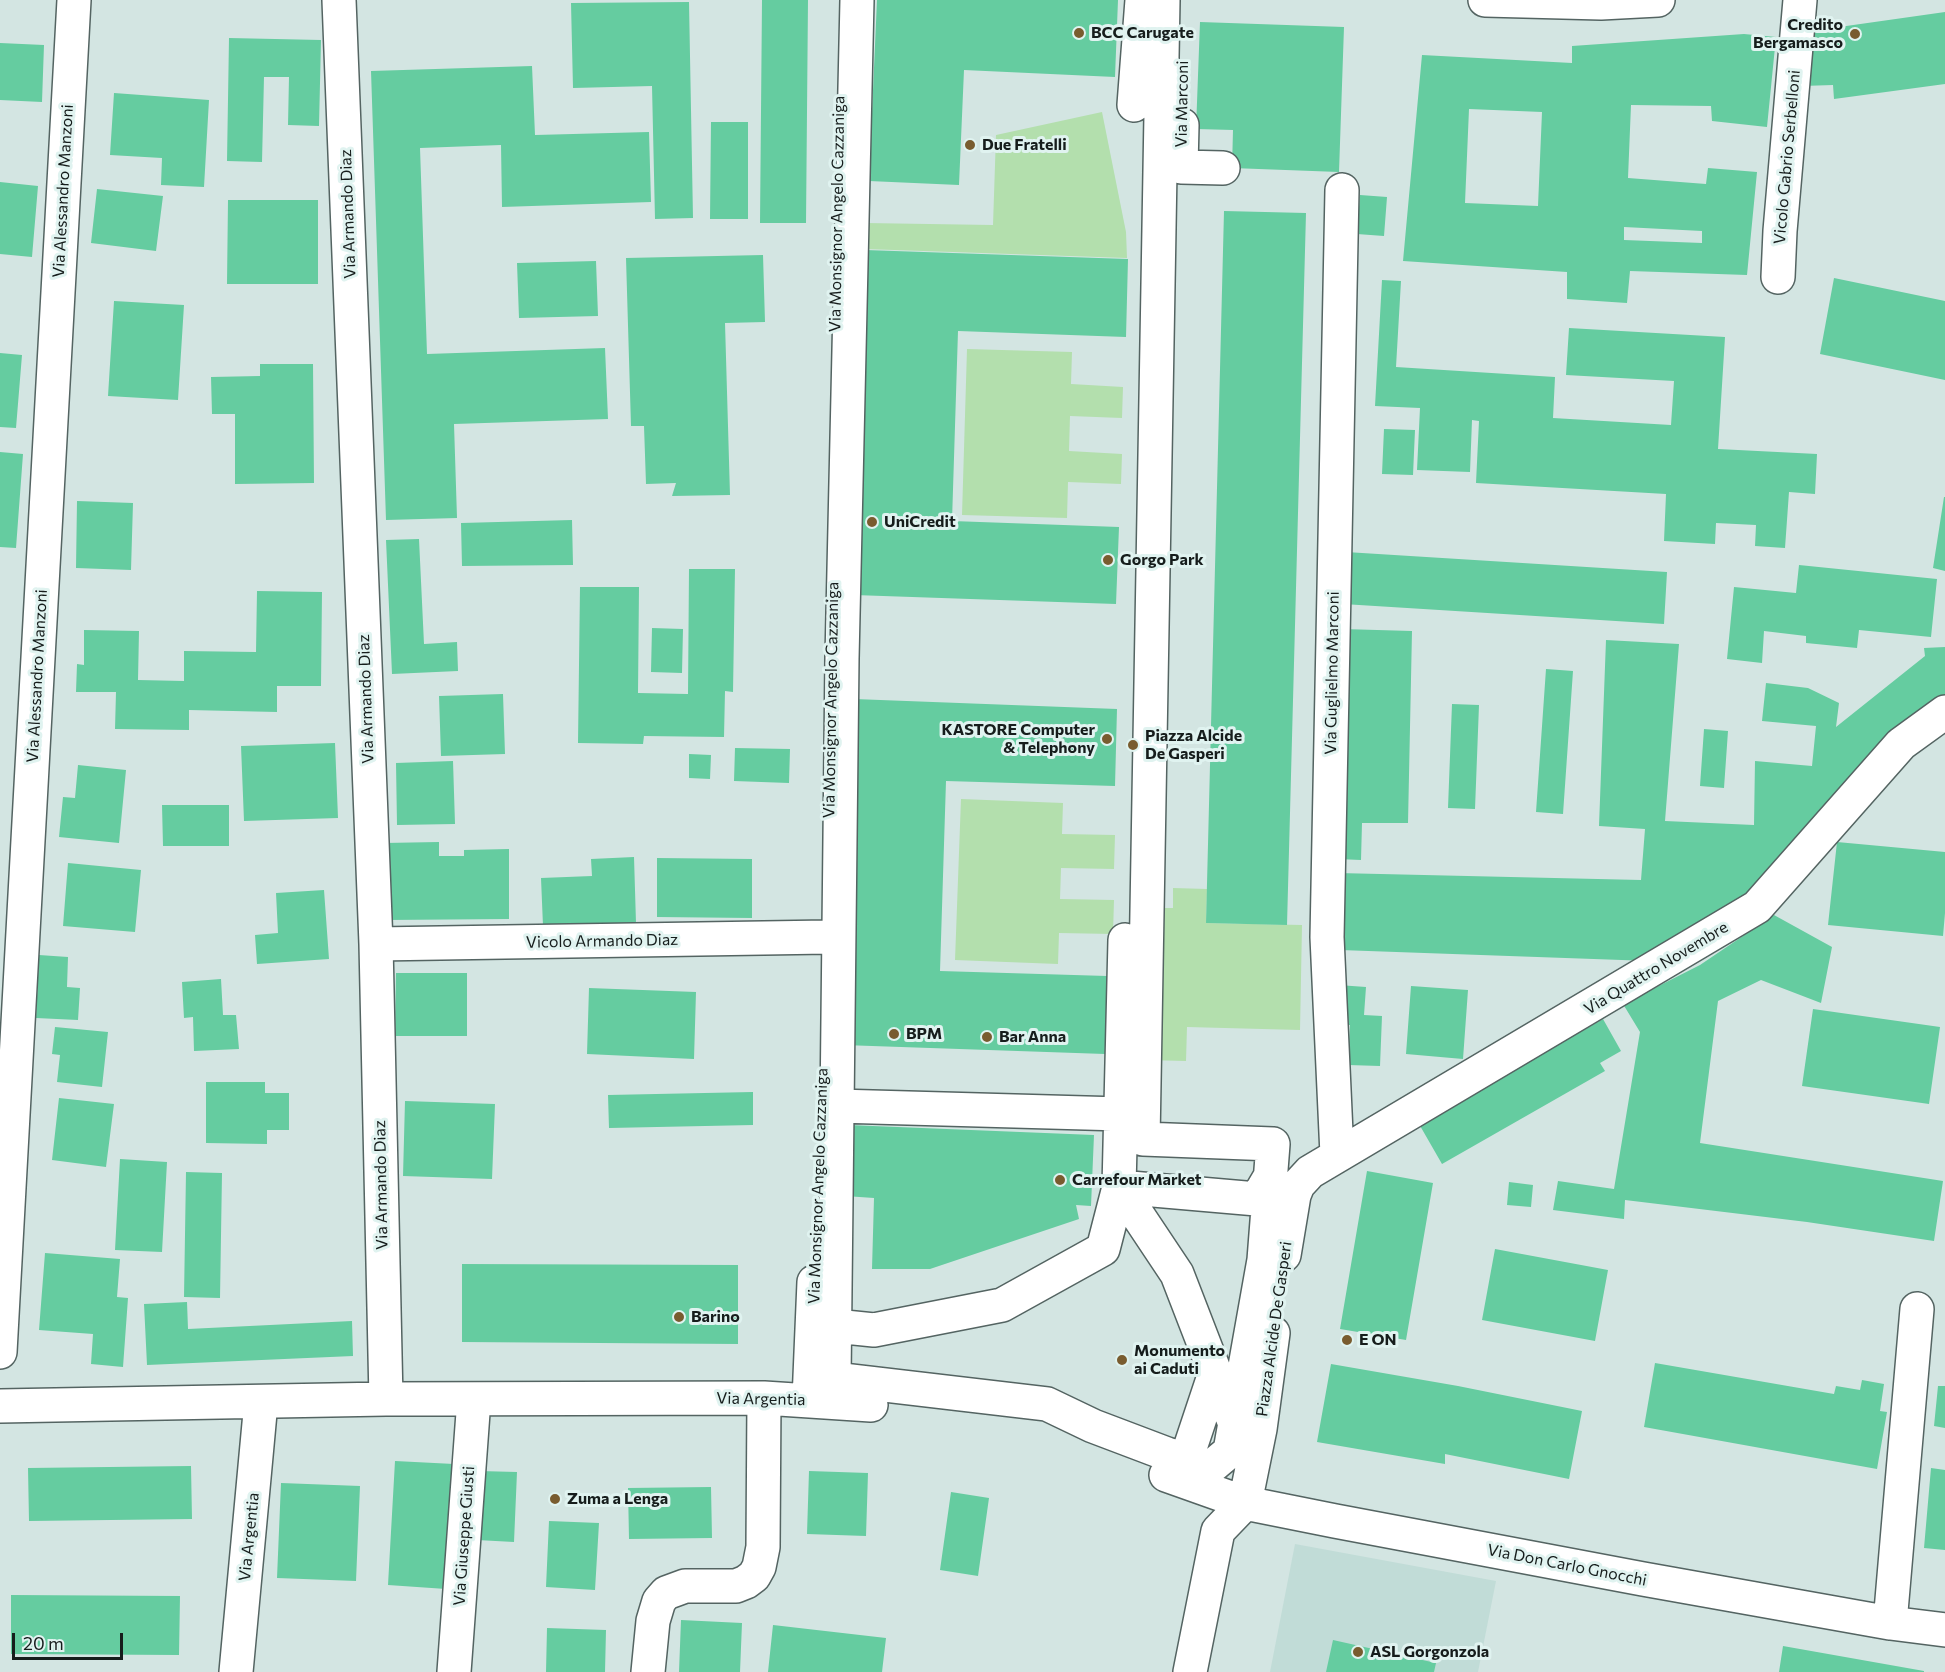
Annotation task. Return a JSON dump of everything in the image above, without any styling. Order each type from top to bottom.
[{"type":"street","name":"Via Alessandro Manzoni","points":[[0,1352],[74,0]]},
{"type":"street","name":"Via Armando Diaz","points":[[339,0],[376,944],[386,1399]]},
{"type":"street","name":"Via Monsignor Angelo Cazzaniga","points":[[809,1400],[828,937],[840,0]]},
{"type":"street","points":[[856,0],[842,658],[834,1379],[1047,1404],[1094,1426],[1167,1454],[1211,1467],[1230,1451],[1235,1425],[1264,1260],[1273,1144],[1143,1139],[1163,0]]},
{"type":"street","points":[[1134,105],[1142,0]]},
{"type":"street","name":"Via Marconi","points":[[1183,0],[1181,167],[1222,168]]},
{"type":"street","points":[[1485,0],[1601,3],[1658,0]]},
{"type":"street","name":"Vicolo Gabrio Serbelloni","points":[[1778,278],[1800,0]]},
{"type":"street","name":"Via Guglielmo Marconi","points":[[1329,1160],[1327,937],[1342,190]]},
{"type":"street","points":[[835,1326],[874,1330],[1002,1305],[1103,1248],[1119,1187],[1142,194]]},
{"type":"street","name":"Via Quattro Novembre","points":[[1329,1160],[1757,907],[1901,744],[1945,712]]},
{"type":"street","name":"Vicolo Armando Diaz","points":[[376,944],[828,937]]},
{"type":"street","points":[[837,1106],[1121,1114]]},
{"type":"street","name":"Piazza Alcide De Gasperi","points":[[1245,1503],[1260,1429],[1292,1204],[1298,1185],[1329,1160]]},
{"type":"street","points":[[1119,1187],[1257,1199],[1270,1177]]},
{"type":"street","points":[[1119,1187],[1177,1274],[1235,1425]]},
{"type":"street","points":[[1890,1623],[1917,1309]]},
{"type":"street","points":[[1186,1460],[1215,1373]]},
{"type":"street","points":[[648,1672],[653,1621],[659,1601],[666,1593],[685,1586],[736,1586],[754,1576],[759,1567],[763,1547],[764,1398]]},
{"type":"street","name":"Via Argentia","points":[[0,1406],[386,1399],[764,1398],[809,1400],[1025,1420],[1245,1503]]},
{"type":"street","name":"Via Giuseppe Giusti","points":[[454,1672],[474,1399]]},
{"type":"street","name":"Via Argentia","points":[[236,1672],[261,1402]]},
{"type":"street","points":[[1190,1672],[1218,1531],[1245,1503]]},
{"type":"street","name":"Via Don Carlo Gnocchi","points":[[1245,1503],[1643,1579],[1890,1623],[1945,1630]]},
{"type":"shaded area","points":[[1295,1544],[1496,1581],[1478,1672],[1270,1672]]},
{"type":"green space","points":[[1102,112],[1126,232],[1127,258],[865,249],[865,223],[993,225],[996,135]]},
{"type":"green space","points":[[967,349],[1072,352],[1071,384],[1123,387],[1122,418],[1070,416],[1069,451],[1122,454],[1121,484],[1068,482],[1067,518],[962,515]]},
{"type":"green space","points":[[961,799],[1063,803],[1062,834],[1115,835],[1114,869],[1061,868],[1060,899],[1114,900],[1113,934],[1059,933],[1058,964],[955,960]]},
{"type":"green space","points":[[1173,888],[1207,889],[1206,923],[1302,925],[1300,1030],[1187,1027],[1186,1061],[1145,1060],[1148,908],[1173,908]]},
{"type":"building","points":[[762,0],[808,0],[806,223],[760,223]]},
{"type":"building","points":[[877,0],[1118,0],[1115,77],[964,70],[959,185],[869,181]]},
{"type":"building","points":[[689,2],[693,218],[655,219],[652,86],[573,88],[571,3]]},
{"type":"building","points":[[1945,12],[1945,84],[1834,99],[1833,85],[1802,86],[1804,32]]},
{"type":"building","points":[[1200,22],[1344,27],[1339,172],[1232,168],[1233,130],[1196,129]]},
{"type":"building","points":[[1744,34],[1776,37],[1767,127],[1712,121],[1711,106],[1631,105],[1628,178],[1706,184],[1708,168],[1757,172],[1747,275],[1630,271],[1627,303],[1567,299],[1567,272],[1403,261],[1422,55],[1572,63],[1572,46]],"holes":[[[1469,109],[1542,112],[1538,206],[1465,203]],[[1624,227],[1702,231],[1702,243],[1624,240]]]},
{"type":"building","points":[[229,38],[321,40],[319,126],[288,125],[289,77],[264,77],[262,162],[227,161]]},
{"type":"building","points":[[0,43],[44,45],[42,102],[0,100]]},
{"type":"building","points":[[532,66],[535,135],[649,132],[651,202],[502,207],[501,145],[420,148],[427,354],[605,348],[608,419],[454,424],[457,518],[386,520],[371,71]]},
{"type":"building","points":[[114,93],[209,100],[204,187],[161,185],[162,158],[110,155]]},
{"type":"building","points":[[711,122],[748,122],[748,219],[710,219]]},
{"type":"building","points":[[0,182],[38,186],[32,257],[0,254]]},
{"type":"building","points":[[97,189],[163,196],[156,251],[91,243]]},
{"type":"building","points":[[1360,195],[1387,197],[1384,236],[1357,234]]},
{"type":"building","points":[[228,200],[318,200],[318,284],[227,284]]},
{"type":"building","points":[[1224,211],[1306,213],[1287,925],[1206,923]]},
{"type":"building","points":[[865,250],[1128,259],[1126,337],[958,331],[952,521],[1119,527],[1116,604],[854,595]]},
{"type":"building","points":[[763,255],[765,322],[725,323],[730,495],[672,496],[676,483],[646,484],[644,426],[631,426],[626,258]]},
{"type":"building","points":[[596,261],[598,316],[519,318],[517,263]]},
{"type":"building","points":[[1834,278],[1945,301],[1945,380],[1820,354]]},
{"type":"building","points":[[1382,280],[1401,281],[1396,367],[1555,377],[1553,418],[1671,425],[1674,381],[1566,375],[1569,328],[1725,337],[1718,449],[1817,454],[1815,494],[1789,492],[1785,548],[1755,546],[1756,525],[1716,523],[1715,544],[1664,541],[1666,494],[1476,483],[1479,421],[1472,420],[1470,472],[1417,470],[1420,408],[1375,406]]},
{"type":"building","points":[[114,301],[184,305],[178,400],[108,396]]},
{"type":"building","points":[[0,353],[22,355],[16,428],[0,427]]},
{"type":"building","points":[[260,364],[313,364],[314,483],[235,484],[235,414],[212,414],[211,377],[260,376]]},
{"type":"building","points":[[1384,429],[1415,430],[1413,475],[1382,474]]},
{"type":"building","points":[[0,452],[23,454],[16,548],[0,547]]},
{"type":"building","points":[[1945,497],[1945,571],[1933,568]]},
{"type":"building","points":[[77,501],[133,503],[131,570],[76,568]]},
{"type":"building","points":[[572,520],[573,565],[462,566],[461,523]]},
{"type":"building","points":[[419,539],[424,644],[457,642],[458,671],[392,674],[386,540]]},
{"type":"building","points":[[1346,552],[1667,572],[1664,624],[1343,604]]},
{"type":"building","points":[[1799,565],[1937,579],[1931,637],[1859,630],[1857,648],[1806,643],[1806,636],[1764,631],[1762,663],[1727,659],[1734,587],[1796,593]]},
{"type":"building","points":[[689,569],[735,569],[733,692],[725,691],[724,737],[644,736],[643,744],[578,743],[580,587],[639,587],[638,693],[688,694]]},
{"type":"building","points":[[257,591],[322,592],[321,686],[277,686],[277,712],[189,710],[189,730],[115,729],[116,692],[76,692],[77,664],[84,665],[84,630],[139,631],[138,680],[184,681],[184,651],[256,652]]},
{"type":"building","points":[[652,628],[683,629],[682,673],[651,672]]},
{"type":"building","points":[[1342,629],[1412,631],[1408,823],[1362,823],[1361,860],[1337,859]]},
{"type":"building","points":[[1606,640],[1679,644],[1665,821],[1754,825],[1755,761],[1812,766],[1816,726],[1762,721],[1766,683],[1808,688],[1839,703],[1836,727],[1925,656],[1924,648],[1945,647],[1945,699],[1933,700],[1904,721],[1758,894],[1650,961],[1340,950],[1337,873],[1641,880],[1645,829],[1599,826]]},
{"type":"building","points":[[1546,669],[1573,671],[1563,814],[1536,812]]},
{"type":"building","points":[[503,694],[505,754],[441,756],[439,696]]},
{"type":"building","points":[[854,699],[1117,709],[1115,786],[946,781],[940,971],[1107,976],[1105,1054],[843,1045]]},
{"type":"building","points":[[1452,704],[1479,705],[1475,809],[1448,808]]},
{"type":"building","points":[[1704,729],[1728,731],[1724,788],[1700,786]]},
{"type":"building","points":[[335,743],[338,818],[244,821],[241,746]]},
{"type":"building","points":[[735,748],[790,749],[789,783],[734,781]]},
{"type":"building","points":[[689,754],[711,755],[710,779],[689,778]]},
{"type":"building","points":[[453,761],[455,824],[397,825],[396,763]]},
{"type":"building","points":[[78,765],[126,770],[119,843],[59,837],[63,797],[75,798]]},
{"type":"building","points":[[162,805],[229,805],[229,846],[163,846]]},
{"type":"building","points":[[439,842],[439,856],[464,856],[464,850],[509,849],[509,919],[386,920],[384,843]]},
{"type":"building","points":[[1837,842],[1945,852],[1943,936],[1828,925]]},
{"type":"building","points":[[634,857],[636,923],[543,926],[541,878],[592,876],[591,859]]},
{"type":"building","points":[[657,858],[752,859],[752,918],[657,917]]},
{"type":"building","points":[[68,863],[141,870],[135,932],[63,926]]},
{"type":"building","points":[[324,890],[329,959],[257,964],[255,935],[278,933],[276,893]]},
{"type":"building","points":[[1774,915],[1832,947],[1821,1003],[1761,980],[1718,1001],[1700,1143],[1943,1181],[1934,1241],[1807,1222],[1625,1200],[1624,1219],[1553,1210],[1558,1181],[1614,1189],[1640,1032],[1623,1004],[1700,965]]},
{"type":"building","points":[[39,955],[68,957],[67,987],[80,988],[78,1020],[36,1018]]},
{"type":"building","points":[[396,973],[467,973],[467,1036],[395,1036]]},
{"type":"building","points":[[221,979],[223,1015],[236,1015],[239,1049],[194,1051],[193,1017],[184,1018],[182,982]]},
{"type":"building","points":[[1338,985],[1366,987],[1364,1015],[1382,1016],[1380,1066],[1348,1065],[1350,1025],[1337,1025]]},
{"type":"building","points":[[1411,986],[1468,990],[1463,1059],[1406,1054]]},
{"type":"building","points":[[589,988],[696,992],[694,1059],[587,1054]]},
{"type":"building","points":[[1813,1009],[1940,1027],[1929,1104],[1802,1086]]},
{"type":"building","points":[[1603,1019],[1621,1051],[1600,1063],[1605,1071],[1442,1164],[1419,1124]]},
{"type":"building","points":[[55,1027],[108,1032],[102,1087],[57,1082],[60,1055],[52,1054]]},
{"type":"building","points":[[206,1082],[265,1082],[265,1093],[289,1093],[289,1130],[267,1130],[267,1144],[206,1143]]},
{"type":"building","points":[[753,1092],[753,1125],[609,1128],[608,1095]]},
{"type":"building","points":[[59,1098],[114,1104],[106,1167],[52,1160]]},
{"type":"building","points":[[405,1101],[495,1104],[492,1179],[403,1176]]},
{"type":"building","points":[[848,1125],[1094,1135],[1091,1206],[1076,1205],[1079,1219],[930,1269],[872,1269],[874,1198],[845,1196]]},
{"type":"building","points":[[120,1159],[167,1162],[162,1252],[115,1250]]},
{"type":"building","points":[[1367,1171],[1433,1183],[1406,1340],[1340,1329]]},
{"type":"building","points":[[186,1172],[222,1173],[220,1298],[184,1297]]},
{"type":"building","points":[[1509,1182],[1533,1185],[1531,1207],[1507,1205]]},
{"type":"building","points":[[1495,1249],[1608,1270],[1595,1341],[1482,1320]]},
{"type":"building","points":[[45,1253],[120,1259],[117,1297],[128,1298],[123,1367],[91,1364],[93,1334],[39,1330]]},
{"type":"building","points":[[462,1264],[738,1265],[738,1344],[462,1342]]},
{"type":"building","points":[[187,1302],[188,1329],[352,1321],[353,1356],[147,1365],[144,1304]]},
{"type":"building","points":[[1655,1363],[1834,1394],[1836,1386],[1860,1390],[1862,1380],[1884,1384],[1880,1411],[1887,1412],[1877,1469],[1644,1427]]},
{"type":"building","points":[[1331,1364],[1582,1411],[1569,1479],[1445,1454],[1445,1464],[1317,1442]]},
{"type":"building","points":[[1938,1386],[1945,1386],[1945,1428],[1934,1426]]},
{"type":"building","points":[[395,1461],[454,1464],[446,1589],[388,1585]]},
{"type":"building","points":[[191,1466],[192,1519],[29,1521],[28,1468]]},
{"type":"building","points":[[1931,1468],[1945,1470],[1945,1550],[1924,1548]]},
{"type":"building","points":[[479,1471],[517,1472],[514,1542],[477,1540]]},
{"type":"building","points":[[809,1471],[868,1473],[866,1536],[807,1534]]},
{"type":"building","points":[[281,1483],[360,1486],[356,1581],[277,1578]]},
{"type":"building","points":[[711,1487],[712,1538],[629,1539],[628,1488]]},
{"type":"building","points":[[951,1492],[989,1498],[978,1576],[940,1570]]},
{"type":"building","points":[[549,1521],[599,1523],[595,1590],[546,1587]]},
{"type":"building","points":[[11,1595],[180,1596],[179,1655],[11,1654]]},
{"type":"building","points":[[681,1620],[742,1623],[740,1672],[679,1672]]},
{"type":"building","points":[[773,1625],[886,1638],[882,1672],[768,1672]]},
{"type":"building","points":[[547,1628],[606,1630],[605,1672],[546,1672]]},
{"type":"building","name":"ASL Gorgonzola","points":[[1333,1640],[1436,1663],[1434,1672],[1326,1672]]},
{"type":"building","points":[[1783,1646],[1924,1671],[1924,1672],[1779,1672]]},
{"type":"place","name":"BCC Carugate","points":[[1079,33]]},
{"type":"place","name":"Credito Bergamasco","points":[[1855,34]]},
{"type":"place","name":"Due Fratelli","points":[[970,145]]},
{"type":"place","name":"UniCredit","points":[[872,522]]},
{"type":"place","name":"Gorgo Park","points":[[1108,560]]},
{"type":"place","name":"KASTORE Computer & Telephony","points":[[1107,739]]},
{"type":"place","name":"Piazza Alcide De Gasperi","points":[[1133,745]]},
{"type":"place","name":"BPM","points":[[894,1034]]},
{"type":"place","name":"Bar Anna","points":[[987,1037]]},
{"type":"place","name":"Carrefour Market","points":[[1060,1180]]},
{"type":"place","name":"Barino","points":[[679,1317]]},
{"type":"place","name":"E ON","points":[[1347,1340]]},
{"type":"place","name":"Monumento ai Caduti","points":[[1122,1360]]},
{"type":"place","name":"Zuma a Lenga","points":[[555,1499]]},
{"type":"place","name":"ASL Gorgonzola","points":[[1358,1652]]}]
